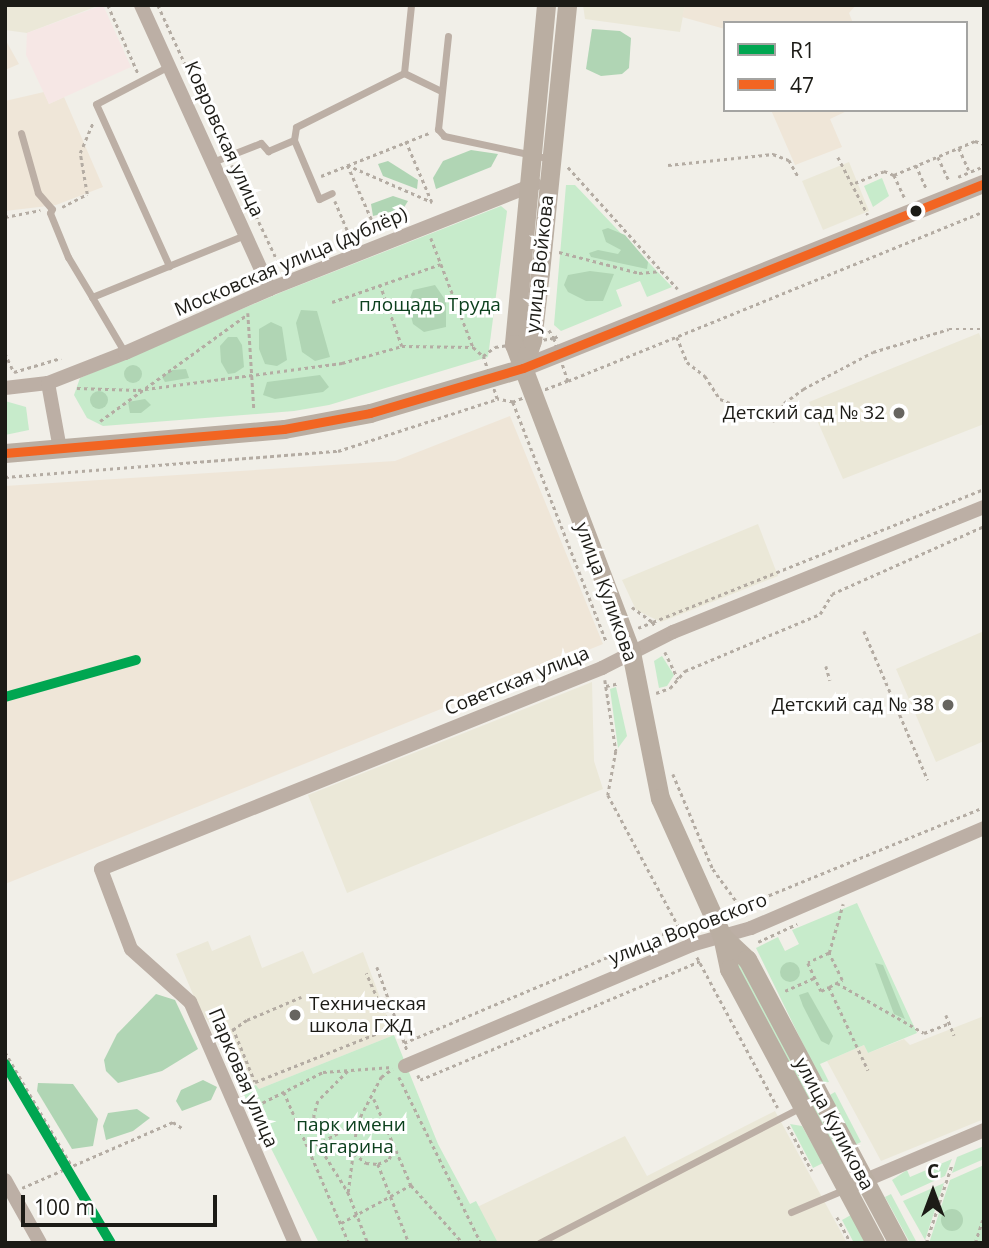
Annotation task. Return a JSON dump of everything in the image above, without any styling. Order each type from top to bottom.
[{"type":"main road","name":"улица Войкова","points":[[523,368],[514,344],[546,5]]},
{"type":"main road","name":"улица Войкова","points":[[523,368],[531,341],[555,167],[567,5]]},
{"type":"main road","points":[[5,453],[284,429],[370,413],[523,368]]},
{"type":"main road","name":"улица Куликова","points":[[523,368],[541,396],[621,642],[660,798],[722,936],[729,969],[802,1107],[898,1243]]},
{"type":"main road","name":"улица Куликова","points":[[722,936],[747,960],[855,1184],[875,1243]]},
{"type":"street","name":"Ковровская улица","points":[[141,5],[170,66],[222,158],[246,235],[270,289]]},
{"type":"street","name":"Московская улица (дублёр)","points":[[5,388],[48,383],[125,353],[270,289],[528,187],[555,167]]},
{"type":"street","points":[[523,368],[984,184]]},
{"type":"street","points":[[48,383],[61,449]]},
{"type":"street","name":"Советская улица","points":[[101,869],[602,668],[621,642],[984,507]]},
{"type":"street","name":"улица Воровского","points":[[404,1066],[691,945],[751,928],[984,828]]},
{"type":"street","name":"Парковая улица","points":[[101,869],[131,949],[190,1002],[295,1243]]},
{"type":"street","points":[[855,1184],[984,1130]]},
{"type":"street","points":[[9,1186],[40,1243]]},
{"type":"lane","points":[[404,73],[411,5]]},
{"type":"lane","points":[[448,36],[438,129],[444,136],[531,155],[555,167]]},
{"type":"lane","points":[[169,266],[96,104],[170,66]]},
{"type":"lane","points":[[404,73],[441,91]]},
{"type":"lane","points":[[332,193],[319,198],[294,141],[296,127],[404,73]]},
{"type":"lane","points":[[21,133],[38,193],[51,211],[68,257],[119,337],[125,353]]},
{"type":"lane","points":[[222,158],[261,143],[268,151],[294,141]]},
{"type":"lane","points":[[92,297],[246,235]]},
{"type":"lane","points":[[539,1243],[802,1107]]},
{"type":"lane","points":[[791,1212],[855,1184]]},
{"type":"path","points":[[108,5],[142,80]]},
{"type":"path","points":[[158,5],[222,158],[280,266]]},
{"type":"path","points":[[5,217],[51,211],[87,194],[80,153],[98,111]]},
{"type":"path","points":[[311,180],[438,129]]},
{"type":"path","points":[[347,165],[432,202],[407,141]]},
{"type":"path","points":[[855,183],[884,171],[894,174],[975,141],[984,144]]},
{"type":"path","points":[[959,148],[970,171]]},
{"type":"path","points":[[668,165],[773,154],[789,160],[798,176]]},
{"type":"path","points":[[838,157],[855,183],[868,215]]},
{"type":"path","points":[[937,157],[948,181]]},
{"type":"path","points":[[347,165],[374,226]]},
{"type":"path","points":[[916,165],[927,190]]},
{"type":"path","points":[[555,167],[679,291]]},
{"type":"path","points":[[894,174],[905,199]]},
{"type":"path","points":[[332,193],[350,236]]},
{"type":"path","points":[[568,381],[984,211]]},
{"type":"path","points":[[427,226],[473,347],[483,356]]},
{"type":"path","points":[[556,251],[639,273],[661,271]]},
{"type":"path","points":[[332,302],[441,264]]},
{"type":"path","points":[[380,284],[402,346]]},
{"type":"path","points":[[100,421],[138,390],[248,313],[254,408]]},
{"type":"path","points":[[677,337],[687,362],[705,376],[720,400],[775,421],[784,403],[803,389],[873,352],[949,329],[984,329]]},
{"type":"path","points":[[77,388],[138,390],[252,377],[342,363],[402,346],[473,347]]},
{"type":"path","points":[[5,353],[14,372]]},
{"type":"path","points":[[5,374],[61,358]]},
{"type":"path","points":[[490,379],[497,400]]},
{"type":"path","points":[[5,477],[338,451],[497,400],[513,402],[541,396]]},
{"type":"path","points":[[513,402],[621,642]]},
{"type":"path","points":[[812,1171],[608,795],[616,751],[602,668],[621,642],[653,622],[984,489]]},
{"type":"path","points":[[656,693],[678,679],[685,671],[820,614],[832,594],[984,526]]},
{"type":"path","points":[[624,601],[653,622]]},
{"type":"path","points":[[863,631],[928,780]]},
{"type":"path","points":[[665,652],[678,679]]},
{"type":"path","points":[[826,666],[830,680]]},
{"type":"path","points":[[654,685],[658,706]]},
{"type":"path","points":[[670,767],[713,869],[743,906],[751,928]]},
{"type":"path","points":[[743,906],[984,807]]},
{"type":"path","points":[[829,953],[807,963],[821,991],[842,980],[829,953],[844,904]]},
{"type":"path","points":[[404,1043],[678,927]]},
{"type":"path","points":[[234,1103],[250,1109],[323,1072],[404,1066],[420,1080],[700,961]]},
{"type":"path","points":[[377,967],[404,1043],[404,1066],[481,1243]]},
{"type":"path","points":[[233,1028],[255,1083],[383,1031],[386,1019],[366,973]]},
{"type":"path","points":[[785,991],[814,978]]},
{"type":"path","points":[[837,983],[881,1013],[924,1033],[950,1023]]},
{"type":"path","points":[[828,987],[868,1070]]},
{"type":"path","points":[[210,1046],[233,1028],[301,997]]},
{"type":"path","points":[[946,1015],[954,1035]]},
{"type":"path","points":[[386,1019],[393,1017]]},
{"type":"path","points":[[5,1052],[72,1166]]},
{"type":"path","points":[[348,1192],[357,1123],[373,1098],[381,1077],[404,1066]]},
{"type":"path","points":[[348,1071],[318,1101],[318,1144],[348,1192],[368,1243]]},
{"type":"path","points":[[284,1092],[349,1243]]},
{"type":"path","points":[[373,1098],[411,1185],[463,1243]]},
{"type":"path","points":[[9,1186],[72,1166],[173,1122],[182,1128]]},
{"type":"path","points":[[310,1148],[357,1123]]},
{"type":"path","points":[[354,1153],[366,1163],[378,1164],[388,1159],[394,1148]]},
{"type":"path","points":[[378,1164],[409,1243]]},
{"type":"path","points":[[926,1243],[952,1164]]},
{"type":"path","points":[[341,1223],[411,1185]]},
{"type":"path","points":[[975,1243],[984,1216]]},
{"type":"path","points":[[837,1217],[851,1243]]},
{"type":"shaded area","points":[[5,5],[100,5],[27,33],[5,30]]},
{"type":"shaded area","points":[[103,5],[131,67],[49,104],[26,55],[27,33]]},
{"type":"shaded area","points":[[583,5],[685,5],[680,32],[585,19]]},
{"type":"shaded area","points":[[685,5],[856,5],[849,13],[852,21],[723,21],[723,28],[682,17]]},
{"type":"shaded area","points":[[5,39],[19,64],[5,70]]},
{"type":"shaded area","points":[[44,92],[49,104],[64,97],[103,187],[56,205],[5,211],[5,101]]},
{"type":"shaded area","points":[[772,112],[845,112],[830,119],[842,147],[795,165]]},
{"type":"shaded area","points":[[849,162],[869,211],[823,230],[802,181]]},
{"type":"shaded area","name":"Детский сад № 32","points":[[979,333],[984,346],[984,424],[843,479],[809,402]]},
{"type":"shaded area","points":[[510,416],[603,644],[5,884],[5,486],[395,461]]},
{"type":"shaded area","points":[[758,524],[778,576],[661,622],[636,610],[622,580]]},
{"type":"shaded area","name":"Детский сад № 38","points":[[984,631],[984,741],[936,762],[896,669]]},
{"type":"shaded area","points":[[592,682],[594,761],[603,789],[347,893],[308,795]]},
{"type":"shaded area","name":"Техническая школа ГЖД","points":[[250,935],[262,968],[303,951],[313,974],[363,952],[394,1035],[259,1089],[200,1011],[176,954],[208,941],[212,951]]},
{"type":"shaded area","points":[[984,1016],[984,1119],[881,1161],[827,1061],[864,1045],[868,1053],[904,1039],[910,1045]]},
{"type":"shaded area","points":[[775,1111],[847,1243],[490,1243],[471,1210],[625,1136],[647,1176]]},
{"type":"green space","points":[[592,29],[620,31],[631,38],[629,68],[622,74],[601,76],[586,69]]},
{"type":"green space","points":[[471,150],[498,154],[491,167],[436,189],[433,178],[443,161]]},
{"type":"green space","points":[[388,161],[418,180],[417,189],[383,176],[378,164]]},
{"type":"green space","points":[[882,178],[889,196],[873,207],[864,186]]},
{"type":"green space","points":[[566,185],[575,185],[672,287],[647,297],[640,281],[616,290],[622,306],[561,331],[554,325]]},
{"type":"green space","points":[[393,196],[408,201],[403,209],[373,216],[371,204]]},
{"type":"green space","name":"площадь Труда","points":[[501,206],[507,211],[488,357],[329,405],[294,411],[103,426],[87,418],[74,395],[80,378],[282,292]]},
{"type":"green space","points":[[608,228],[625,235],[648,262],[647,269],[591,257],[589,253],[598,250],[618,254],[621,250],[606,242],[602,230]]},
{"type":"green space","points":[[590,271],[614,274],[603,301],[586,301],[568,292],[564,285],[568,275]]},
{"type":"green space","points":[[435,285],[446,301],[446,327],[424,332],[413,324],[408,304],[413,290]]},
{"type":"green space","points":[[301,310],[317,311],[330,357],[315,361],[302,352],[296,323]]},
{"type":"green space","points":[[271,322],[282,327],[287,360],[277,366],[265,364],[259,349],[259,329]]},
{"type":"green space","points":[[228,337],[237,337],[242,345],[244,367],[228,374],[221,362],[220,346]]},
{"type":"green space","points":[[133,365],[139,368],[142,374],[139,380],[133,383],[127,380],[124,374],[127,368]]},
{"type":"green space","points":[[186,369],[189,378],[165,382],[162,377],[172,370]]},
{"type":"green space","points":[[320,375],[329,387],[323,392],[275,399],[263,395],[267,382]]},
{"type":"green space","points":[[99,391],[105,394],[108,400],[105,406],[99,409],[93,406],[90,400],[93,394]]},
{"type":"green space","points":[[145,399],[151,405],[141,413],[130,413],[128,402]]},
{"type":"green space","points":[[5,401],[26,407],[29,430],[5,435]]},
{"type":"green space","points":[[662,656],[674,675],[667,686],[659,688],[654,661]]},
{"type":"green space","points":[[616,687],[627,736],[618,748],[610,689]]},
{"type":"green space","points":[[857,903],[917,1033],[868,1053],[864,1045],[820,1064],[829,1082],[822,1083],[756,948],[778,937],[785,951],[799,944],[792,930]]},
{"type":"green space","points":[[738,955],[842,1154],[836,1157],[730,959]]},
{"type":"green space","points":[[786,962],[794,962],[800,972],[794,982],[786,982],[780,976],[780,968]]},
{"type":"green space","points":[[875,963],[883,965],[905,1019],[894,1014]]},
{"type":"green space","points":[[808,992],[833,1036],[829,1045],[821,1041],[803,1006],[799,995]]},
{"type":"green space","points":[[156,994],[175,1000],[198,1049],[162,1071],[118,1083],[106,1071],[104,1060],[117,1034]]},
{"type":"green space","name":"парк имени Гагарина","points":[[394,1035],[438,1144],[470,1204],[476,1201],[498,1243],[319,1243],[242,1091],[256,1085],[259,1089]]},
{"type":"green space","points":[[203,1080],[217,1087],[211,1100],[182,1111],[176,1101],[181,1090]]},
{"type":"green space","points":[[38,1083],[73,1084],[98,1119],[93,1146],[72,1149],[37,1091]]},
{"type":"green space","points":[[835,1092],[861,1142],[855,1145],[828,1096]]},
{"type":"green space","points":[[137,1109],[150,1118],[133,1131],[106,1140],[103,1126],[108,1113]]},
{"type":"green space","points":[[790,1124],[802,1126],[823,1163],[813,1168]]},
{"type":"green space","points":[[984,1146],[984,1159],[952,1173],[957,1157]]},
{"type":"green space","points":[[952,1159],[945,1176],[901,1196],[892,1180],[907,1170],[910,1177]]},
{"type":"green space","points":[[984,1165],[984,1243],[929,1243],[950,1180]]},
{"type":"green space","points":[[944,1183],[925,1240],[903,1201]]},
{"type":"green space","points":[[891,1194],[917,1243],[910,1243],[885,1197]]},
{"type":"green space","points":[[952,1209],[960,1212],[963,1220],[960,1228],[952,1231],[944,1228],[941,1220],[944,1212]]},
{"type":"green space","points":[[851,1215],[866,1243],[854,1243],[842,1220]]},
{"type":"transit line","name":"47","points":[[5,453],[284,429],[370,413],[523,368],[984,184]]},
{"type":"transit line","name":"R1","points":[[5,697],[136,660]]},
{"type":"transit line","name":"R1","points":[[5,1064],[111,1243]]},
{"type":"place","name":"Детский сад № 32","points":[[899,413]]},
{"type":"place","name":"Детский сад № 38","points":[[948,705]]},
{"type":"place","name":"Техническая школа ГЖД","points":[[295,1015]]}]
